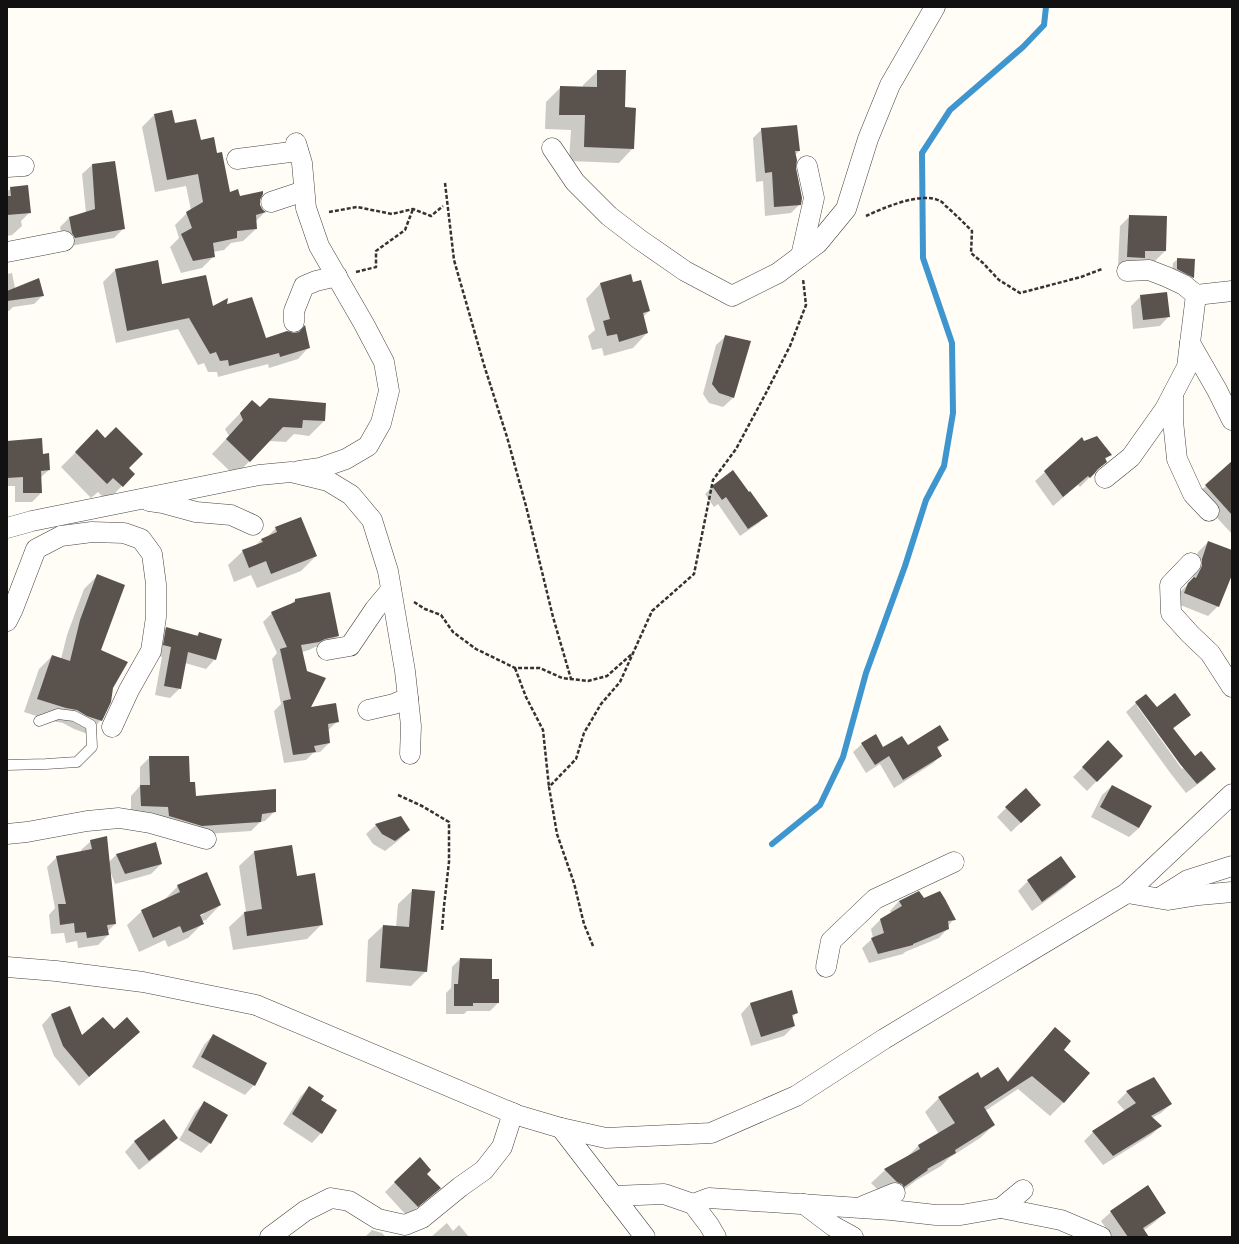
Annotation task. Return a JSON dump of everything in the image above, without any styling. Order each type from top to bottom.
[{"type":"street","points":[[552,148],[575,182],[609,216],[685,272],[732,296],[778,273],[802,265],[846,209],[868,139],[890,85],[935,7]]},
{"type":"street","points":[[7,528],[32,521],[259,475],[320,468],[346,459],[368,446],[381,423],[389,391],[384,362],[319,246],[306,208],[302,163],[297,147],[237,159]]},
{"type":"street","points":[[802,265],[814,198],[807,166]]},
{"type":"street","points":[[271,202],[304,191]]},
{"type":"street","points":[[7,252],[64,241]]},
{"type":"street","points":[[1127,271],[1149,270],[1184,285],[1196,295],[1232,291]]},
{"type":"street","points":[[294,322],[294,311],[304,286],[316,280],[337,276]]},
{"type":"street","points":[[1105,478],[1131,457],[1164,409],[1187,367],[1196,295]]},
{"type":"street","points":[[1190,343],[1232,420]]},
{"type":"street","points":[[1173,392],[1173,422],[1177,459],[1193,494],[1209,511]]},
{"type":"street","points":[[291,472],[328,481],[351,495],[372,520],[388,571],[405,671],[411,726],[410,754]]},
{"type":"street","points":[[137,500],[163,503],[196,512],[231,515],[253,525]]},
{"type":"street","points":[[7,621],[36,549],[61,536],[92,532],[124,533],[141,539],[152,554],[156,584],[156,617],[151,651],[129,690],[112,727]]},
{"type":"street","points":[[1191,563],[1170,585],[1171,613],[1210,653],[1232,687]]},
{"type":"street","points":[[327,650],[350,646],[375,609],[391,590]]},
{"type":"street","points":[[368,710],[394,704],[408,698]]},
{"type":"street","points":[[7,967],[56,971],[142,982],[256,1005],[513,1113],[561,1128],[606,1138],[711,1133],[796,1096],[884,1039],[1127,893],[1232,794]]},
{"type":"street","points":[[7,834],[27,832],[87,821],[119,818],[150,823],[206,839]]},
{"type":"street","points":[[826,967],[831,941],[875,898],[954,862]]},
{"type":"street","points":[[1159,898],[1188,880],[1232,866]]},
{"type":"street","points":[[1127,893],[1168,900],[1232,892]]},
{"type":"street","points":[[270,1237],[304,1211],[331,1198],[349,1201],[378,1219],[405,1225],[422,1218],[460,1187],[484,1170],[502,1147],[513,1113]]},
{"type":"street","points":[[561,1128],[645,1237]]},
{"type":"street","points":[[1001,1208],[1023,1190]]},
{"type":"street","points":[[859,1208],[895,1193]]},
{"type":"street","points":[[613,1196],[664,1194],[693,1204],[716,1237]]},
{"type":"street","points":[[693,1204],[709,1198],[942,1215],[961,1215],[1001,1208],[1061,1220],[1101,1237]]},
{"type":"street","points":[[804,1204],[833,1226],[853,1237]]},
{"type":"lane","points":[[7,765],[77,762],[92,747],[91,725],[74,716],[58,714],[39,721]]},
{"type":"path","points":[[445,183],[454,260],[484,366],[520,483],[553,617],[571,679]]},
{"type":"path","points":[[863,217],[880,209],[907,200],[928,198],[940,201],[972,231],[971,253],[999,280],[1020,292],[1081,277],[1102,269]]},
{"type":"path","points":[[309,216],[357,207],[392,214],[413,209],[431,216],[444,206]]},
{"type":"path","points":[[337,276],[376,267],[376,251],[405,230],[413,209]]},
{"type":"path","points":[[550,787],[576,759],[584,733],[601,704],[620,682],[652,611],[694,574],[713,480],[736,449],[766,393],[790,346],[806,305],[802,265]]},
{"type":"path","points":[[410,600],[425,609],[441,615],[453,632],[476,649],[515,668],[540,668],[562,678],[588,681],[607,676],[634,652]]},
{"type":"path","points":[[515,668],[526,697],[543,730],[557,834],[574,883],[584,924],[593,946]]},
{"type":"path","points":[[398,795],[422,806],[449,822],[449,862],[442,930]]},
{"type":"building","points":[[597,70],[626,70],[625,107],[636,108],[634,149],[584,147],[585,115],[559,115],[560,86],[597,87]]},
{"type":"building","points":[[172,110],[175,123],[196,119],[201,140],[214,137],[217,153],[222,152],[230,192],[238,189],[240,196],[263,191],[260,205],[266,212],[256,215],[257,229],[237,231],[237,238],[213,243],[215,257],[193,261],[181,234],[192,228],[186,212],[203,202],[198,174],[167,180],[154,114]]},
{"type":"building","points":[[797,125],[800,151],[795,151],[797,160],[796,168],[802,198],[801,205],[774,207],[772,172],[765,173],[761,128]]},
{"type":"building","points":[[115,161],[125,229],[75,238],[72,233],[69,217],[95,209],[92,164]]},
{"type":"building","points":[[28,185],[31,213],[7,215],[7,196],[11,196],[10,187]]},
{"type":"building","points":[[1129,215],[1167,216],[1166,251],[1145,251],[1145,258],[1127,257]]},
{"type":"building","points":[[1177,258],[1195,259],[1194,278],[1177,269]]},
{"type":"building","points":[[158,260],[162,284],[206,275],[213,306],[228,298],[227,304],[252,297],[266,338],[287,331],[294,333],[299,332],[305,325],[310,348],[280,357],[279,353],[229,366],[228,360],[220,361],[216,352],[210,354],[189,318],[127,331],[115,269]]},
{"type":"building","points":[[631,274],[633,282],[641,280],[650,311],[643,313],[648,333],[619,342],[617,334],[607,336],[603,321],[610,319],[600,283]]},
{"type":"building","points":[[39,278],[44,296],[7,301],[7,291]]},
{"type":"building","points":[[1167,292],[1170,317],[1143,320],[1140,295]]},
{"type":"building","points":[[725,335],[751,341],[734,398],[719,393],[712,384]]},
{"type":"building","points":[[269,398],[326,403],[325,421],[303,420],[302,428],[283,427],[250,462],[226,439],[243,420],[240,413],[252,400],[260,407]]},
{"type":"building","points":[[116,427],[143,454],[129,468],[135,474],[123,487],[113,478],[107,484],[75,452],[97,429],[105,438]]},
{"type":"building","points":[[1097,436],[1112,455],[1105,458],[1107,462],[1090,478],[1088,476],[1063,497],[1044,471],[1082,437],[1084,441]]},
{"type":"building","points":[[42,438],[43,454],[49,453],[50,470],[41,471],[42,493],[23,493],[23,477],[7,478],[7,441]]},
{"type":"building","points":[[1232,461],[1232,515],[1205,485]]},
{"type":"building","points":[[733,470],[768,516],[748,529],[726,497],[722,500],[712,486]]},
{"type":"building","points":[[301,517],[317,556],[271,574],[266,561],[249,568],[242,550],[263,542],[261,539],[277,532],[275,527]]},
{"type":"building","points":[[1208,541],[1232,550],[1232,575],[1219,607],[1184,593],[1188,583],[1194,577],[1196,578],[1202,566],[1202,559]]},
{"type":"building","points":[[97,574],[125,585],[101,650],[128,662],[113,688],[111,702],[102,721],[87,716],[77,710],[37,699],[52,655],[70,661],[80,620]]},
{"type":"building","points":[[330,592],[339,636],[319,642],[301,645],[307,671],[326,678],[311,707],[336,703],[339,722],[328,724],[330,743],[314,746],[316,752],[293,755],[283,701],[291,699],[280,649],[287,647],[271,612],[295,602],[295,599]]},
{"type":"building","points":[[166,627],[198,636],[199,632],[222,639],[216,660],[188,652],[181,689],[164,686],[171,647],[163,645]]},
{"type":"building","points":[[1175,693],[1191,715],[1173,728],[1195,756],[1201,751],[1216,769],[1197,784],[1180,764],[1135,702],[1146,694],[1157,707]]},
{"type":"building","points":[[940,725],[949,740],[937,747],[942,756],[903,780],[889,756],[875,765],[861,743],[876,734],[883,747],[902,736],[908,745]]},
{"type":"building","points":[[1108,740],[1123,756],[1097,782],[1082,767]]},
{"type":"building","points":[[149,756],[189,756],[190,782],[195,782],[196,796],[276,789],[276,812],[262,814],[261,822],[202,826],[169,816],[168,807],[141,806],[140,785],[150,785]]},
{"type":"building","points":[[1112,785],[1152,806],[1139,828],[1100,807]]},
{"type":"building","points":[[1026,788],[1041,805],[1021,823],[1005,807]]},
{"type":"building","points":[[401,816],[410,830],[395,841],[382,834],[375,824]]},
{"type":"building","points":[[107,836],[116,924],[107,925],[109,935],[87,938],[86,932],[75,933],[74,923],[60,925],[58,904],[66,904],[56,856],[92,849],[90,840]]},
{"type":"building","points":[[156,842],[162,864],[125,874],[116,854]]},
{"type":"building","points":[[292,845],[297,876],[315,873],[323,925],[247,936],[244,912],[262,909],[254,851]]},
{"type":"building","points":[[1061,856],[1076,877],[1042,902],[1027,880]]},
{"type":"building","points":[[207,872],[221,905],[200,915],[204,924],[183,933],[180,926],[153,938],[141,910],[180,892],[177,885]]},
{"type":"building","points":[[412,889],[435,891],[427,972],[380,968],[383,925],[409,927]]},
{"type":"building","points":[[919,891],[924,898],[940,891],[956,920],[948,921],[949,929],[913,945],[878,954],[871,938],[884,933],[880,919],[902,906],[899,901]]},
{"type":"building","points":[[460,958],[492,959],[492,979],[499,979],[499,1003],[473,1003],[473,1006],[454,1006],[454,984],[458,984]]},
{"type":"building","points":[[792,990],[798,1013],[792,1015],[795,1026],[761,1037],[750,1003]]},
{"type":"building","points":[[70,1006],[82,1035],[103,1017],[114,1029],[127,1017],[140,1032],[89,1077],[63,1046],[51,1014]]},
{"type":"building","points":[[1055,1027],[1071,1041],[1064,1050],[1090,1073],[1064,1103],[1032,1076],[984,1107],[995,1125],[955,1150],[956,1153],[927,1169],[928,1170],[904,1187],[884,1169],[920,1149],[918,1145],[955,1123],[938,1097],[978,1072],[981,1078],[998,1067],[1008,1082]]},
{"type":"building","points":[[213,1034],[267,1063],[255,1086],[201,1057]]},
{"type":"building","points":[[1154,1077],[1172,1104],[1151,1116],[1162,1126],[1113,1156],[1092,1131],[1136,1103],[1126,1091]]},
{"type":"building","points":[[309,1086],[324,1096],[321,1100],[337,1110],[322,1134],[292,1114]]},
{"type":"building","points":[[204,1101],[228,1115],[211,1144],[188,1130]]},
{"type":"building","points":[[164,1119],[178,1138],[149,1161],[134,1141]]},
{"type":"building","points":[[420,1157],[431,1170],[427,1174],[441,1188],[418,1207],[394,1182]]},
{"type":"building","points":[[1148,1185],[1166,1213],[1143,1228],[1149,1237],[1128,1237],[1110,1211]]},
{"type":"waterway","points":[[772,844],[820,805],[843,757],[866,673],[905,566],[926,500],[944,466],[953,413],[952,343],[923,258],[922,153],[950,110],[1023,47],[1044,25],[1046,7]]}]
